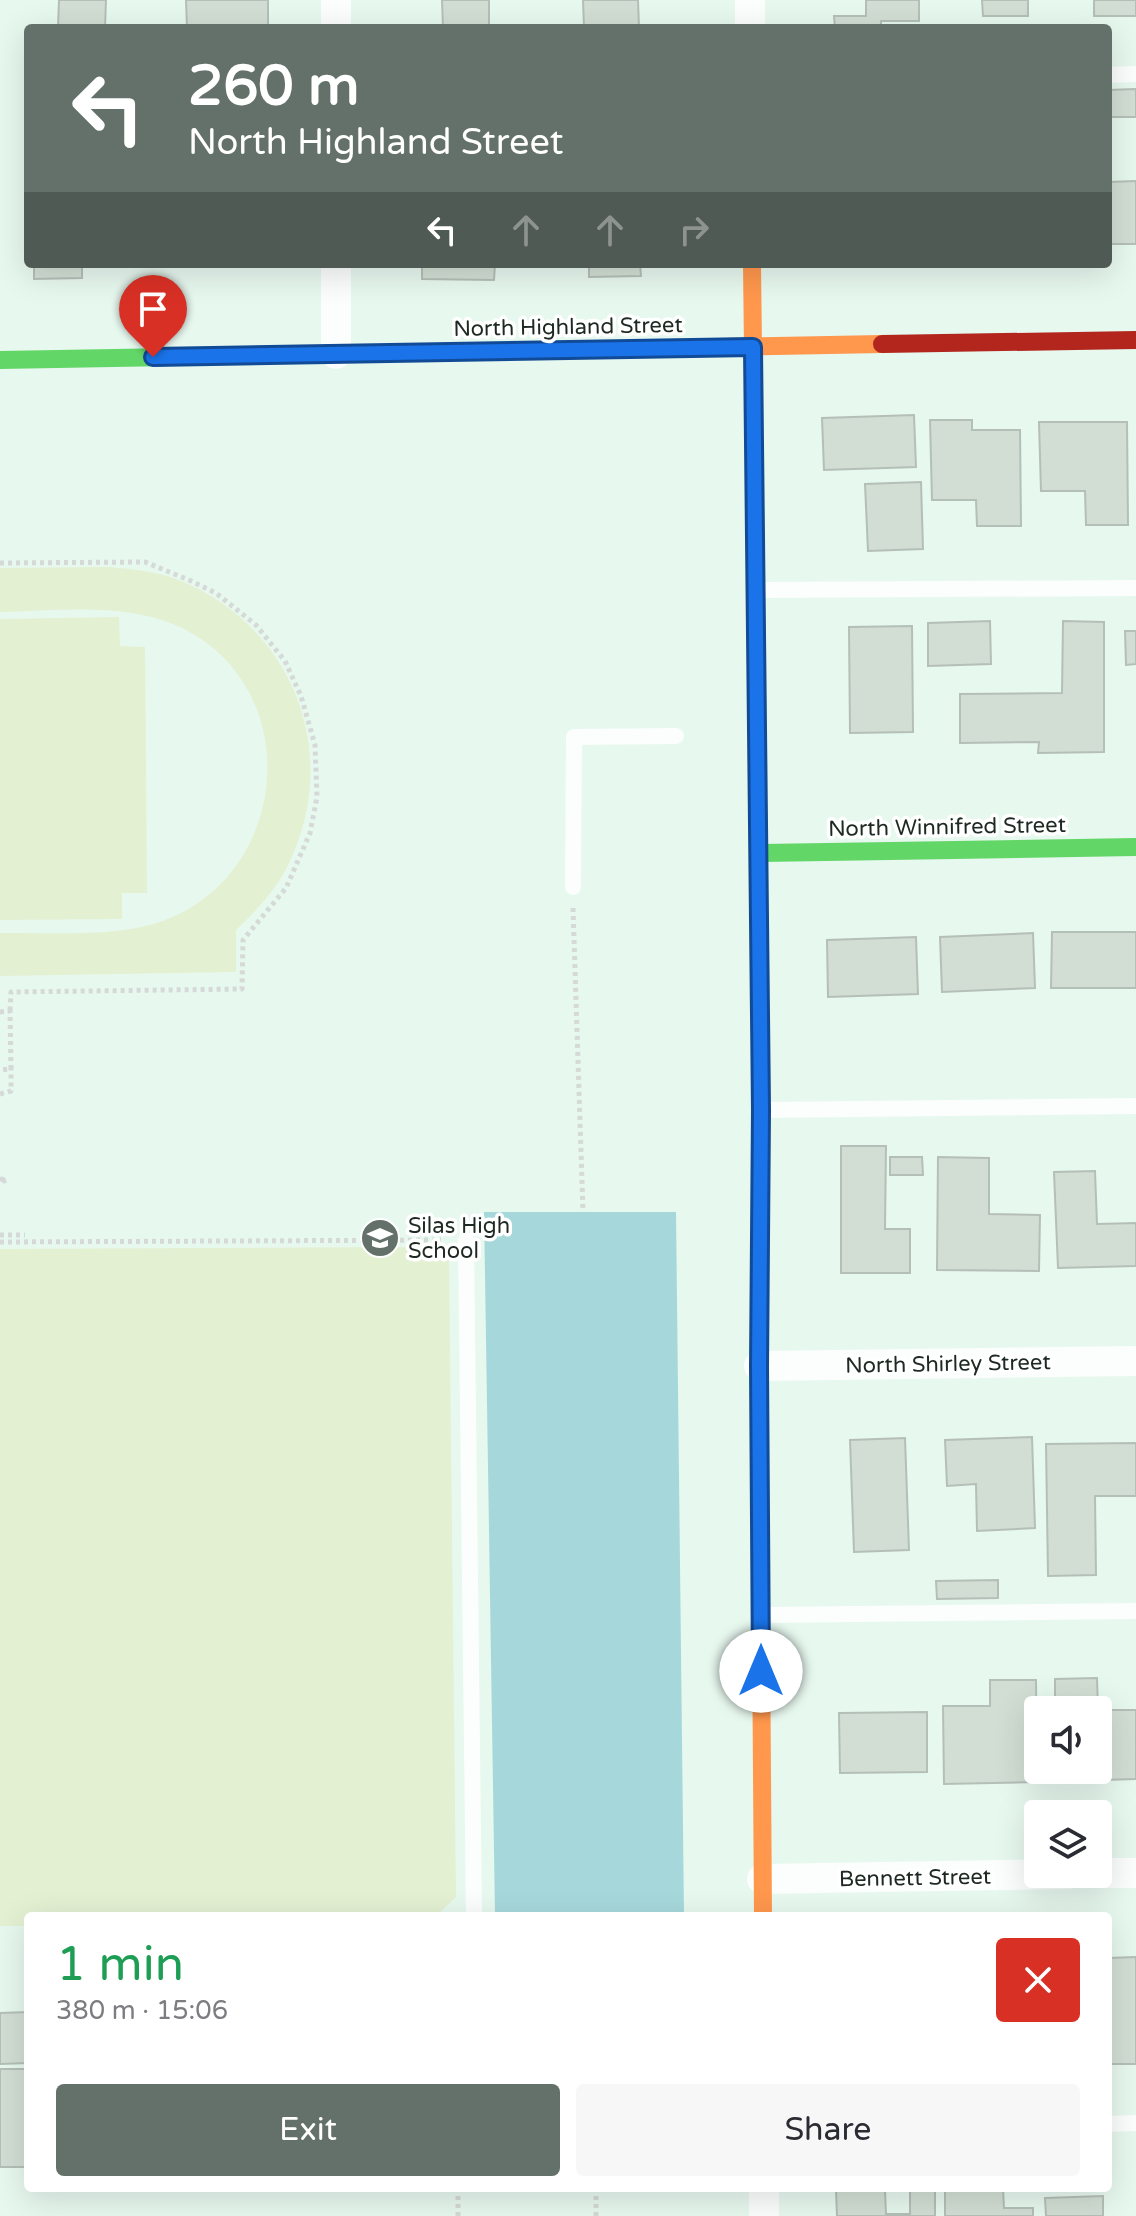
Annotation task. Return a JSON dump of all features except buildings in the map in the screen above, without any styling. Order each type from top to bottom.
[{"type":"street","points":[[336,0],[336,24]]},
{"type":"street","points":[[750,0],[750,24]]},
{"type":"street","points":[[336,268],[336,354]]},
{"type":"street","points":[[752,268],[761,1110],[759,1366],[763,1912]]},
{"type":"street","name":"North Highland Street","points":[[0,360],[1136,340]]},
{"type":"street","name":"North Winnifred Street","points":[[759,853],[1136,847]]},
{"type":"street","name":"North Shirley Street","points":[[759,1366],[1136,1361]]},
{"type":"street","points":[[1112,1873],[1136,1873]]},
{"type":"street","name":"Bennett Street","points":[[762,1879],[1024,1875]]},
{"type":"street","points":[[764,2192],[764,2216]]},
{"type":"lane","points":[[1112,75],[1136,74]]},
{"type":"lane","points":[[756,590],[1136,588]]},
{"type":"lane","points":[[573,887],[574,737],[676,736]]},
{"type":"lane","points":[[761,1110],[1136,1106]]},
{"type":"lane","points":[[466,1240],[474,1912]]},
{"type":"lane","points":[[761,1615],[1136,1611]]},
{"type":"lane","points":[[1112,2124],[1136,2123]]},
{"type":"path","points":[[0,563],[145,562],[216,593],[256,625],[285,661],[301,696],[315,745],[317,797],[310,833],[286,888],[243,940],[242,989],[11,992],[11,1091],[0,1094]]},
{"type":"path","points":[[573,887],[583,1212]]},
{"type":"path","points":[[0,1012],[10,1011]]},
{"type":"path","points":[[0,1070],[11,1069]]},
{"type":"path","points":[[0,1235],[25,1235]]},
{"type":"path","points":[[0,1242],[466,1240]]},
{"type":"path","points":[[458,2192],[458,2216]]},
{"type":"path","points":[[596,2192],[596,2216]]},
{"type":"green space","points":[[107,567],[170,577],[219,601],[253,629],[279,663],[298,700],[308,741],[310,783],[303,826],[281,877],[264,901],[236,930],[236,972],[0,976],[0,933],[104,932],[163,921],[205,898],[237,865],[257,825],[267,782],[265,738],[251,696],[225,659],[186,630],[142,615],[95,610],[0,612],[0,568]]},
{"type":"green space","points":[[119,617],[120,646],[145,647],[147,893],[122,893],[122,919],[0,920],[0,619]]},
{"type":"green space","points":[[424,1247],[449,1259],[456,1897],[440,1912],[24,1912],[24,1926],[0,1926],[0,1249]]},
{"type":"water","points":[[484,1212],[676,1212],[684,1912],[495,1912]]},
{"type":"traffic: fast","points":[[0,360],[511,351]]},
{"type":"traffic: fast","points":[[756,601],[761,1110],[761,1632]]},
{"type":"traffic: fast","points":[[759,853],[1136,847]]},
{"type":"traffic: slow","points":[[752,268],[756,601]]},
{"type":"traffic: slow","points":[[511,351],[882,344]]},
{"type":"traffic: slow","points":[[761,1632],[763,1912]]},
{"type":"traffic: jam","points":[[882,344],[1136,340]]},
{"type":"place","name":"Silas High School","points":[[380,1238]]},
{"type":"route","points":[[153,357],[753,347],[761,1110],[761,1671]]}]
